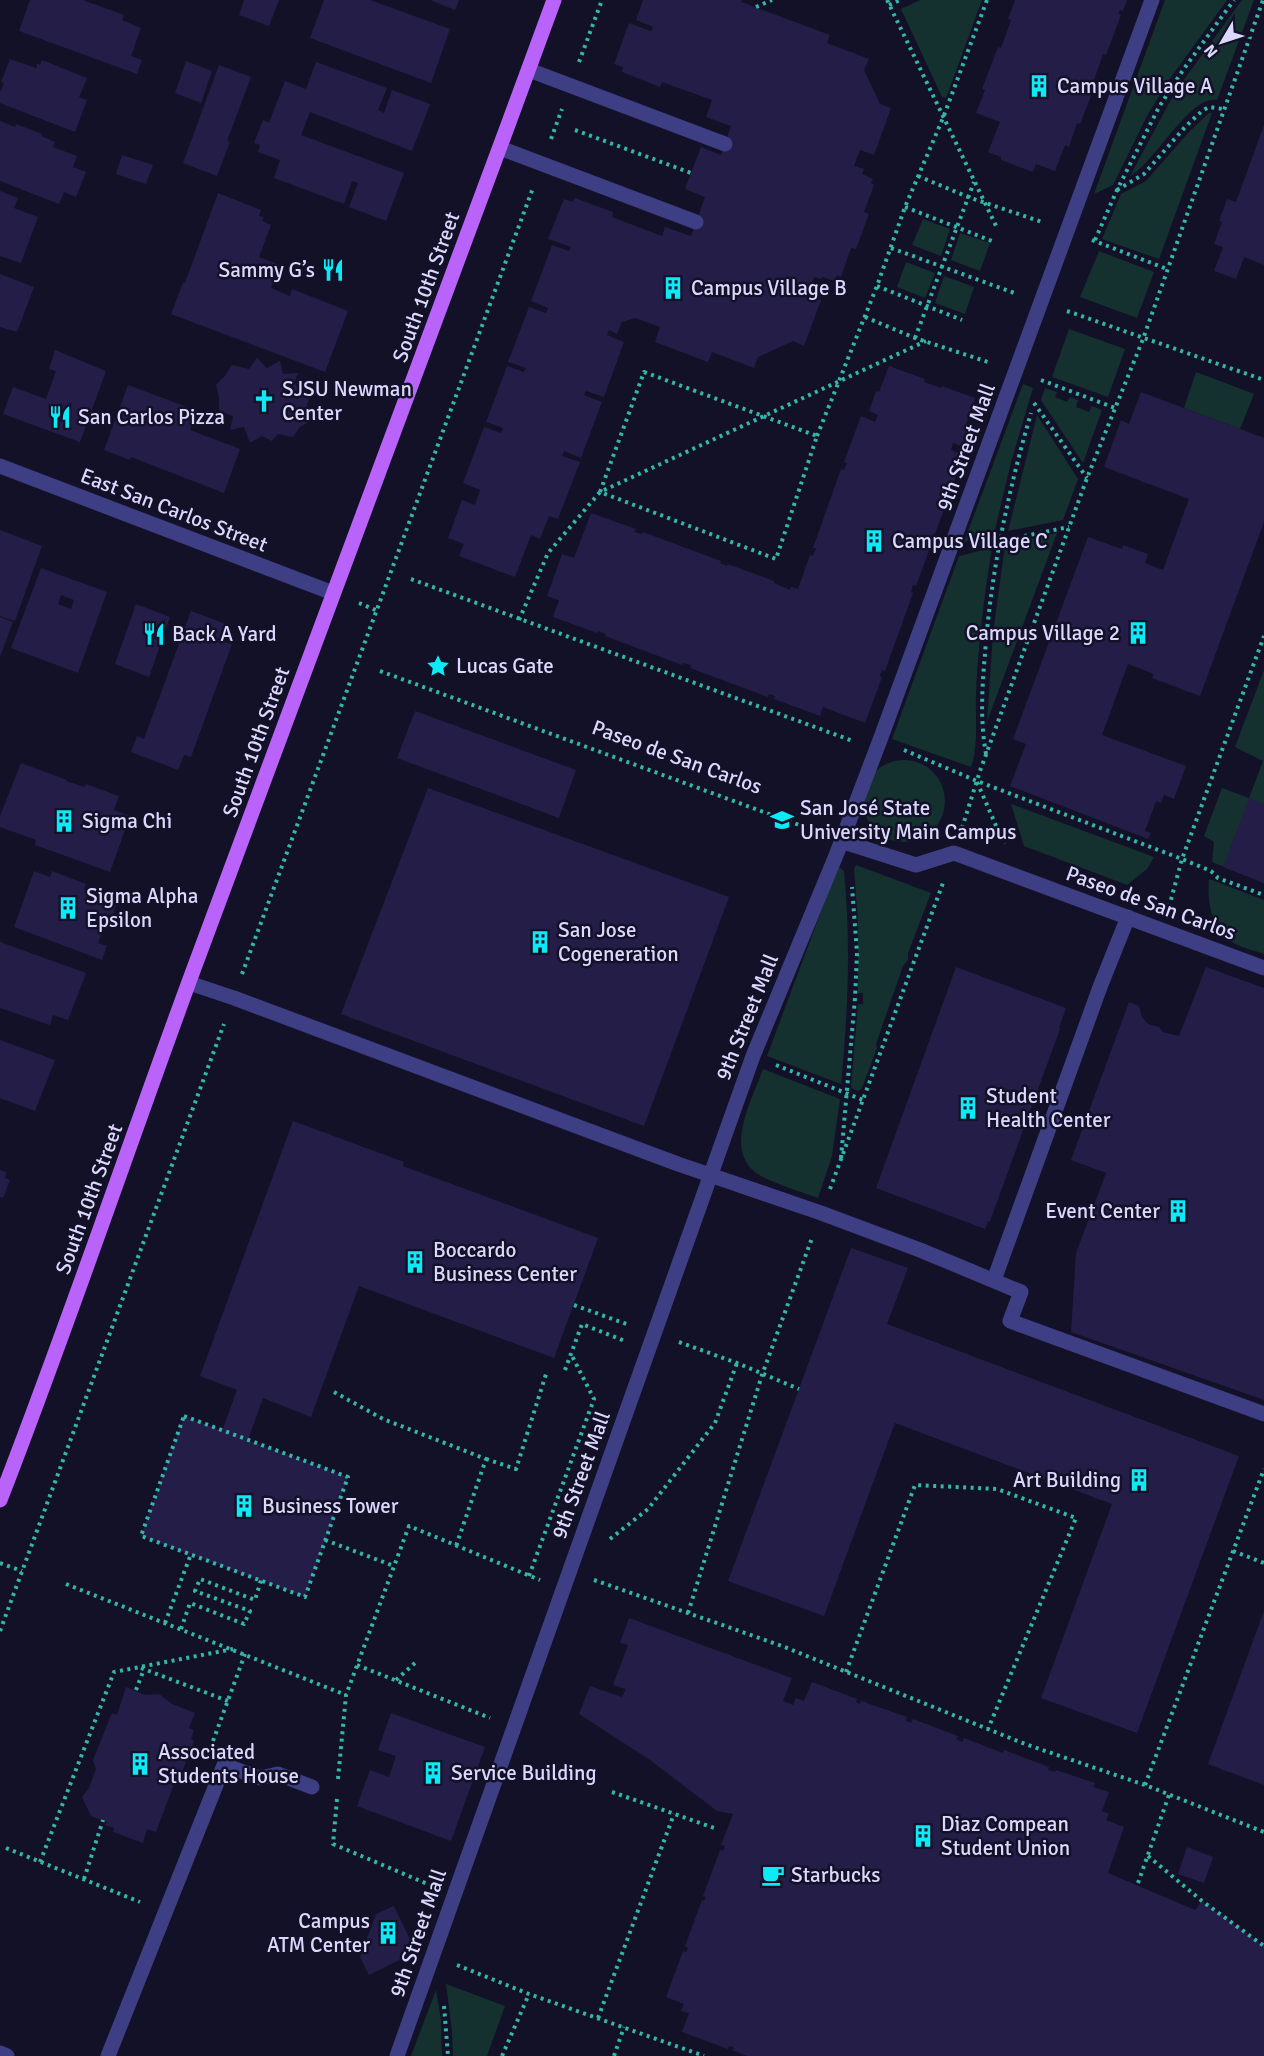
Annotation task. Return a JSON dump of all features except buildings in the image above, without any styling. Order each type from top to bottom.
[{"type":"main road","name":"South 10th Street","points":[[0,1500],[50,1373],[189,983],[554,0]]},
{"type":"street","name":"9th Street Mall","points":[[397,2056],[753,1056],[880,740],[1152,0]]},
{"type":"street","points":[[529,70],[725,144]]},
{"type":"street","points":[[500,148],[696,222]]},
{"type":"street","name":"East San Carlos Street","points":[[0,466],[333,593]]},
{"type":"street","points":[[841,841],[916,865],[954,853]]},
{"type":"street","name":"Paseo de San Carlos","points":[[954,853],[1264,968]]},
{"type":"street","points":[[994,1280],[1096,998],[1128,917]]},
{"type":"street","points":[[189,983],[710,1176],[821,1213],[920,1250],[1021,1292],[1010,1321],[1264,1414]]},
{"type":"street","points":[[108,2056],[224,1765],[260,1778],[278,1774],[312,1787]]},
{"type":"street","points":[[0,2053],[7,2056]]},
{"type":"path","points":[[585,48],[602,0]]},
{"type":"path","points":[[756,7],[772,0]]},
{"type":"path","points":[[900,0],[888,2],[997,228]]},
{"type":"path","points":[[600,492],[776,560],[817,436],[877,286],[905,207],[943,118],[987,0]]},
{"type":"path","points":[[1090,251],[1117,190],[1159,106],[1234,0]]},
{"type":"path","points":[[687,1613],[762,1375],[954,853],[977,781],[1070,526],[1143,339],[1263,0]]},
{"type":"path","points":[[551,140],[563,105]]},
{"type":"path","points":[[1075,207],[1117,190],[1144,174],[1202,111],[1209,107],[1223,109]]},
{"type":"path","points":[[575,130],[691,173]]},
{"type":"path","points":[[918,176],[968,197],[1066,230],[1167,269]]},
{"type":"path","points":[[915,338],[974,182]]},
{"type":"path","points":[[0,1631],[533,188]]},
{"type":"path","points":[[905,207],[992,241]]},
{"type":"path","points":[[877,286],[962,320]]},
{"type":"path","points":[[1065,321],[1072,301]]},
{"type":"path","points":[[865,316],[915,338],[952,350]]},
{"type":"path","points":[[1143,339],[1264,380]]},
{"type":"path","points":[[600,492],[926,341]]},
{"type":"path","points":[[1043,381],[1046,371]]},
{"type":"path","points":[[519,620],[548,553],[600,492],[644,372],[817,436]]},
{"type":"path","points":[[986,756],[982,734],[983,673],[990,602],[1000,540],[1034,403],[1088,478]]},
{"type":"path","points":[[950,553],[1070,526]]},
{"type":"path","points":[[411,579],[856,742],[880,740],[977,781],[1182,859],[1211,871],[1218,878],[1264,895]]},
{"type":"path","points":[[1162,930],[1182,859],[1264,636]]},
{"type":"path","name":"Paseo de San Carlos","points":[[380,671],[841,841]]},
{"type":"path","points":[[977,781],[1019,877]]},
{"type":"path","points":[[840,1164],[857,953],[850,858],[841,841]]},
{"type":"path","points":[[753,1056],[863,1100]]},
{"type":"path","points":[[574,1305],[736,1363],[799,1389]]},
{"type":"path","points":[[566,1370],[582,1324],[648,1350]]},
{"type":"path","points":[[529,1576],[594,1398],[572,1354]]},
{"type":"path","points":[[604,1544],[648,1509],[716,1423],[736,1363]]},
{"type":"path","points":[[334,1392],[382,1419],[516,1469],[547,1371]]},
{"type":"path","points":[[184,1416],[348,1477],[325,1540],[305,1597],[141,1536],[184,1416]]},
{"type":"path","points":[[456,1546],[486,1458]]},
{"type":"path","points":[[1145,1785],[1264,1469]]},
{"type":"path","points":[[846,1672],[915,1485],[997,1489],[1076,1518],[988,1729]]},
{"type":"path","points":[[338,1787],[346,1695],[409,1526],[563,1589]]},
{"type":"path","points":[[325,1540],[394,1566]]},
{"type":"path","points":[[1233,1551],[1264,1563]]},
{"type":"path","points":[[165,1623],[191,1554]]},
{"type":"path","points":[[0,1563],[22,1571]]},
{"type":"path","points":[[569,1571],[782,1646],[1025,1744],[1145,1785],[1264,1832]]},
{"type":"path","points":[[182,1629],[190,1603],[244,1624],[250,1611],[195,1591],[200,1579],[255,1600],[261,1580]]},
{"type":"path","points":[[66,1584],[346,1695]]},
{"type":"path","points":[[40,1862],[114,1672],[233,1649]]},
{"type":"path","points":[[396,1680],[416,1662]]},
{"type":"path","points":[[357,1665],[513,1727]]},
{"type":"path","points":[[135,1690],[142,1668]]},
{"type":"path","points":[[142,1668],[228,1701]]},
{"type":"path","points":[[612,1792],[714,1828]]},
{"type":"path","points":[[1138,1883],[1169,1795]]},
{"type":"path","points":[[337,1798],[333,1844],[454,1895]]},
{"type":"path","points":[[598,2018],[674,1814]]},
{"type":"path","points":[[84,1879],[104,1820]]},
{"type":"path","points":[[6,1848],[142,1903]]},
{"type":"path","points":[[1148,1856],[1202,1901],[1264,1946]]},
{"type":"path","points":[[432,1956],[529,1994],[704,2056]]},
{"type":"path","points":[[502,2056],[529,1994]]},
{"type":"path","points":[[614,2056],[624,2027]]},
{"type":"green space","points":[[920,0],[982,0],[946,98],[942,97],[901,9]]},
{"type":"green space","points":[[1165,0],[1227,0],[1169,80],[1148,114],[1113,185],[1094,194]]},
{"type":"green space","points":[[1242,0],[1254,0],[1217,100],[1206,101],[1195,108],[1140,169],[1130,176],[1175,92]]},
{"type":"green space","points":[[1209,113],[1212,113],[1159,259],[1102,239],[1121,194],[1146,181],[1188,133]]},
{"type":"green space","points":[[923,219],[950,229],[941,256],[912,245]]},
{"type":"green space","points":[[960,233],[990,243],[980,271],[951,260]]},
{"type":"green space","points":[[1099,251],[1154,272],[1137,318],[1080,297]]},
{"type":"green space","points":[[906,262],[935,273],[925,298],[897,287]]},
{"type":"green space","points":[[944,276],[974,287],[965,314],[935,303]]},
{"type":"green space","points":[[1069,329],[1125,349],[1108,397],[1052,377]]},
{"type":"green space","points":[[1196,372],[1254,394],[1240,429],[1184,408]]},
{"type":"green space","points":[[1023,384],[1033,388],[1011,462],[994,534],[964,542]]},
{"type":"green space","points":[[1045,388],[1057,392],[1055,397],[1067,402],[1070,397],[1078,400],[1076,407],[1089,412],[1092,406],[1102,410],[1083,463],[1041,400]]},
{"type":"green space","points":[[1037,415],[1078,479],[1063,520],[1008,531]]},
{"type":"green space","points":[[1057,533],[987,722],[993,633],[1005,545]]},
{"type":"green space","points":[[992,548],[980,639],[976,694],[976,740],[971,767],[892,739],[959,556]]},
{"type":"green space","points":[[1264,670],[1264,883],[1212,862],[1214,842],[1204,836],[1222,788],[1249,798],[1263,761],[1235,747]]},
{"type":"green space","points":[[904,760],[920,763],[933,772],[942,785],[945,801],[942,817],[933,830],[920,839],[904,842],[888,839],[875,830],[866,817],[863,801],[866,785],[875,772],[888,763]]},
{"type":"green space","points":[[1011,804],[1154,857],[1147,869],[1127,885],[1024,846]]},
{"type":"green space","points":[[856,865],[931,893],[908,953],[908,960],[903,966],[876,1044],[877,1048],[862,1088],[858,1091],[851,1088],[858,1004],[863,1004],[863,993],[858,993],[858,920],[854,869]]},
{"type":"green space","points":[[838,866],[844,871],[848,951],[841,1084],[767,1056]]},
{"type":"green space","points":[[1209,879],[1264,900],[1264,954],[1237,945],[1218,928],[1212,912]]},
{"type":"green space","points":[[763,1069],[840,1099],[832,1156],[818,1198],[761,1176],[749,1166],[743,1154],[741,1141],[743,1126]]},
{"type":"green space","points":[[446,1984],[505,2006],[487,2056],[453,2056]]},
{"type":"green space","points":[[436,1990],[441,2020],[442,2056],[411,2056]]},
{"type":"place","name":"Campus Village A","points":[[1039,86]]},
{"type":"place","name":"Sammy G’s","points":[[333,270]]},
{"type":"place","name":"Campus Village B","points":[[673,288]]},
{"type":"place","name":"SJSU Newman Center","points":[[264,401]]},
{"type":"place","name":"San Carlos Pizza","points":[[60,417]]},
{"type":"place","name":"Campus Village C","points":[[874,541]]},
{"type":"place","name":"Campus Village 2","points":[[1138,633]]},
{"type":"place","name":"Back A Yard","points":[[154,634]]},
{"type":"place","name":"Lucas Gate","points":[[438,666]]},
{"type":"place","name":"San José State University Main Campus","points":[[782,820]]},
{"type":"place","name":"Sigma Chi","points":[[64,821]]},
{"type":"place","name":"Sigma Alpha Epsilon","points":[[68,908]]},
{"type":"place","name":"San Jose Cogeneration","points":[[540,942]]},
{"type":"place","name":"Student Health Center","points":[[968,1108]]},
{"type":"place","name":"Event Center","points":[[1178,1211]]},
{"type":"place","name":"Boccardo Business Center","points":[[415,1262]]},
{"type":"place","name":"Art Building","points":[[1139,1480]]},
{"type":"place","name":"Business Tower","points":[[244,1506]]},
{"type":"place","name":"Associated Students House","points":[[140,1764]]},
{"type":"place","name":"Service Building","points":[[433,1773]]},
{"type":"place","name":"Diaz Compean Student Union","points":[[923,1836]]},
{"type":"place","name":"Starbucks","points":[[773,1875]]},
{"type":"place","name":"Campus ATM Center","points":[[388,1933]]}]
